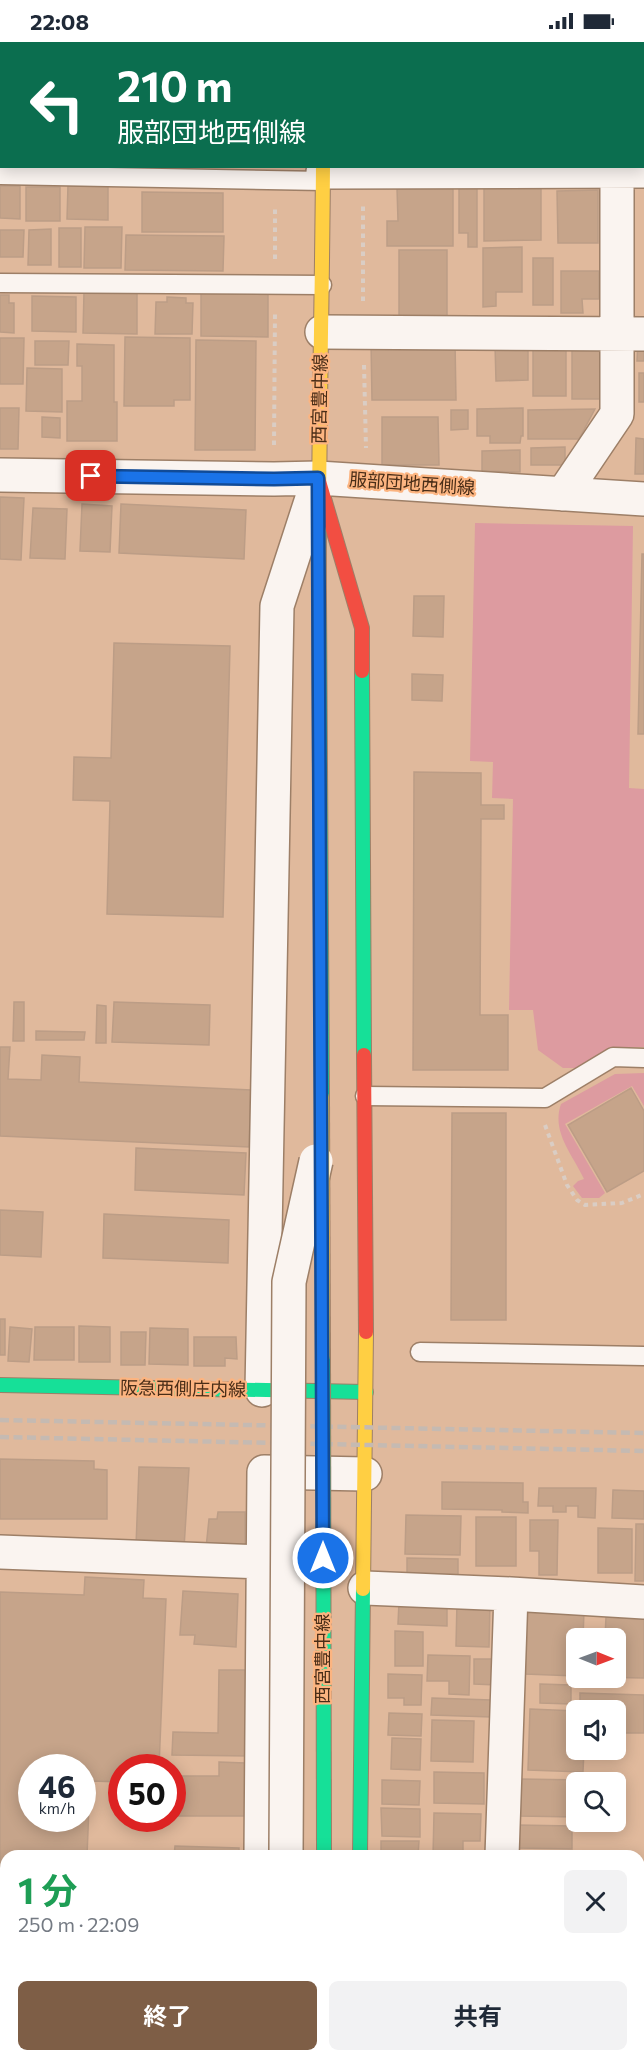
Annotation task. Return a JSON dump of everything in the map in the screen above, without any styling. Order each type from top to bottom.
[{"type":"street","points":[[323,173],[626,170],[631,334],[617,414],[563,494]]},
{"type":"street","name":"西宮豊中線","points":[[323,173],[318,478],[324,1850]]},
{"type":"street","points":[[322,332],[631,334]]},
{"type":"street","name":"服部団地西側線","points":[[0,475],[318,478],[644,499]]},
{"type":"street","points":[[318,478],[362,628],[366,1392],[360,1850]]},
{"type":"street","points":[[262,1390],[277,606],[318,478]]},
{"type":"street","points":[[286,1850],[289,1282],[321,1139]]},
{"type":"street","name":"阪急西側庄内線","points":[[0,1385],[366,1392]]},
{"type":"street","points":[[261,1850],[264,1472],[365,1474]]},
{"type":"street","points":[[0,1552],[263,1562]]},
{"type":"street","points":[[364,1588],[644,1602]]},
{"type":"street","points":[[502,1850],[511,1594]]},
{"type":"lane","points":[[0,175],[275,182],[323,173]]},
{"type":"lane","points":[[0,283],[322,285]]},
{"type":"lane","points":[[365,1096],[545,1098],[613,1058],[644,1058]]},
{"type":"lane","points":[[420,1353],[644,1356]]},
{"type":"path","points":[[274,479],[275,182]]},
{"type":"path","points":[[534,1097],[567,1185],[577,1200],[585,1205],[622,1203],[644,1194]]},
{"type":"shaded area","points":[[475,523],[633,526],[629,788],[644,789],[644,1047],[610,1047],[581,1068],[563,1068],[538,1050],[533,1010],[509,1010],[513,799],[492,798],[493,762],[470,761]]},
{"type":"shaded area","points":[[644,1073],[644,1106],[632,1086],[565,1124],[605,1193],[599,1198],[582,1198],[573,1186],[584,1179],[561,1134],[559,1114],[561,1104],[615,1074]]},
{"type":"building","points":[[68,185],[108,186],[108,220],[67,219]]},
{"type":"building","points":[[0,186],[20,186],[20,219],[0,218]]},
{"type":"building","points":[[26,187],[60,187],[60,221],[26,221]]},
{"type":"building","points":[[453,187],[453,246],[387,246],[387,221],[398,221],[397,188]]},
{"type":"building","points":[[459,187],[477,187],[477,247],[468,247],[468,233],[459,233]]},
{"type":"building","points":[[484,188],[541,188],[541,240],[484,241]]},
{"type":"building","points":[[598,190],[598,243],[558,243],[557,191]]},
{"type":"building","points":[[142,192],[223,193],[223,232],[142,232]]},
{"type":"building","points":[[85,227],[122,227],[121,268],[84,268]]},
{"type":"building","points":[[59,228],[81,228],[81,267],[59,267]]},
{"type":"building","points":[[51,229],[51,265],[28,265],[29,230]]},
{"type":"building","points":[[0,230],[24,230],[23,257],[0,257]]},
{"type":"building","points":[[126,235],[224,236],[223,271],[125,270]]},
{"type":"building","points":[[522,247],[522,292],[496,292],[496,306],[483,307],[483,248]]},
{"type":"building","points":[[399,250],[447,250],[447,316],[399,317]]},
{"type":"building","points":[[533,258],[553,258],[553,305],[533,305]]},
{"type":"building","points":[[561,271],[599,271],[599,299],[582,299],[583,313],[561,313]]},
{"type":"building","points":[[201,291],[268,293],[268,337],[201,336]]},
{"type":"building","points":[[84,292],[137,293],[137,334],[83,333]]},
{"type":"building","points":[[0,295],[9,295],[9,303],[14,303],[14,333],[0,332]]},
{"type":"building","points":[[32,296],[76,297],[76,332],[32,331]]},
{"type":"building","points":[[167,297],[186,298],[186,303],[193,303],[192,334],[155,334],[156,302],[167,302]]},
{"type":"building","points":[[125,337],[190,338],[190,400],[174,400],[174,406],[124,406]]},
{"type":"building","points":[[0,338],[24,338],[23,384],[0,384]]},
{"type":"building","points":[[196,340],[256,341],[255,450],[195,450]]},
{"type":"building","points":[[35,341],[69,341],[68,365],[35,365]]},
{"type":"building","points":[[455,341],[456,400],[372,400],[371,342]]},
{"type":"building","points":[[638,341],[644,341],[644,361],[637,361]]},
{"type":"building","points":[[77,344],[114,345],[117,441],[67,441],[67,401],[82,401],[82,366],[77,366]]},
{"type":"building","points":[[607,344],[608,399],[572,399],[572,345]]},
{"type":"building","points":[[495,345],[528,345],[528,380],[496,381]]},
{"type":"building","points":[[533,350],[566,350],[566,396],[533,396]]},
{"type":"building","points":[[27,368],[62,369],[62,412],[26,411]]},
{"type":"building","points":[[639,373],[644,373],[644,402],[639,402]]},
{"type":"building","points":[[0,408],[19,408],[18,449],[0,449]]},
{"type":"building","points":[[523,408],[523,436],[521,436],[520,443],[490,443],[490,436],[477,436],[477,409]]},
{"type":"building","points":[[595,409],[579,439],[528,439],[528,410]]},
{"type":"building","points":[[451,410],[468,410],[468,429],[451,430]]},
{"type":"building","points":[[42,417],[60,418],[60,438],[42,437]]},
{"type":"building","points":[[382,417],[438,417],[439,465],[382,465]]},
{"type":"building","points":[[636,438],[644,439],[644,474],[635,474]]},
{"type":"building","points":[[565,447],[565,465],[531,465],[531,448]]},
{"type":"building","points":[[520,450],[520,472],[482,471],[482,451]]},
{"type":"building","points":[[0,497],[24,498],[21,560],[0,559]]},
{"type":"building","points":[[82,504],[112,506],[110,552],[80,551]]},
{"type":"building","points":[[121,504],[246,510],[244,559],[119,553]]},
{"type":"building","points":[[33,508],[67,509],[65,559],[30,558]]},
{"type":"building","points":[[642,554],[644,554],[644,734],[638,734]]},
{"type":"building","points":[[414,596],[444,596],[443,637],[413,636]]},
{"type":"building","points":[[114,643],[230,646],[223,917],[107,914],[110,801],[73,800],[74,757],[111,758]]},
{"type":"building","points":[[412,674],[443,675],[442,701],[412,700]]},
{"type":"building","points":[[414,772],[481,773],[481,805],[504,805],[504,819],[481,819],[480,1015],[508,1015],[508,1070],[413,1070]]},
{"type":"building","points":[[14,1002],[24,1002],[24,1041],[13,1041]]},
{"type":"building","points":[[114,1002],[210,1005],[209,1045],[112,1042]]},
{"type":"building","points":[[97,1005],[106,1006],[106,1043],[96,1043]]},
{"type":"building","points":[[36,1031],[85,1032],[84,1040],[36,1040]]},
{"type":"building","points":[[0,1047],[10,1047],[8,1079],[41,1080],[42,1055],[80,1057],[79,1082],[251,1090],[249,1147],[0,1136]]},
{"type":"building","points":[[631,1088],[644,1111],[644,1171],[607,1192],[568,1125]]},
{"type":"building","points":[[452,1113],[506,1113],[506,1320],[451,1320]]},
{"type":"building","points":[[136,1148],[246,1153],[244,1195],[135,1190]]},
{"type":"building","points":[[0,1210],[43,1212],[41,1257],[0,1255]]},
{"type":"building","points":[[104,1214],[229,1220],[228,1263],[103,1258]]},
{"type":"building","points":[[0,1319],[5,1319],[5,1355],[0,1355]]},
{"type":"building","points":[[79,1326],[110,1327],[110,1362],[79,1362]]},
{"type":"building","points":[[10,1327],[32,1329],[29,1362],[8,1361]]},
{"type":"building","points":[[35,1327],[74,1327],[74,1360],[34,1360]]},
{"type":"building","points":[[150,1328],[188,1329],[188,1365],[149,1364]]},
{"type":"building","points":[[121,1332],[146,1332],[145,1365],[121,1365]]},
{"type":"building","points":[[194,1337],[236,1337],[237,1359],[225,1358],[225,1366],[194,1366]]},
{"type":"building","points":[[0,1459],[94,1461],[94,1469],[107,1470],[107,1519],[0,1519]]},
{"type":"building","points":[[139,1467],[189,1468],[184,1548],[136,1546]]},
{"type":"building","points":[[442,1482],[523,1483],[523,1502],[528,1502],[528,1513],[442,1509]]},
{"type":"building","points":[[539,1488],[596,1488],[595,1518],[578,1517],[578,1506],[566,1506],[566,1512],[553,1512],[553,1506],[538,1506]]},
{"type":"building","points":[[613,1490],[644,1491],[644,1519],[612,1518]]},
{"type":"building","points":[[218,1512],[245,1512],[245,1549],[206,1548],[209,1519],[217,1519]]},
{"type":"building","points":[[406,1515],[461,1516],[460,1555],[405,1554]]},
{"type":"building","points":[[476,1517],[516,1517],[516,1566],[476,1566]]},
{"type":"building","points":[[530,1520],[558,1520],[557,1575],[539,1575],[539,1551],[530,1551]]},
{"type":"building","points":[[636,1524],[644,1524],[644,1581],[635,1581]]},
{"type":"building","points":[[598,1528],[632,1529],[632,1573],[598,1573]]},
{"type":"building","points":[[407,1558],[458,1559],[458,1578],[407,1578]]},
{"type":"building","points":[[85,1577],[144,1580],[143,1598],[166,1599],[160,1754],[108,1754],[108,1782],[96,1781],[96,1754],[18,1754],[18,1832],[88,1832],[87,1850],[0,1850],[0,1592],[84,1595]]},
{"type":"building","points":[[183,1591],[238,1594],[236,1647],[194,1644],[195,1635],[180,1635]]},
{"type":"building","points":[[399,1602],[447,1604],[447,1626],[398,1624]]},
{"type":"building","points":[[457,1602],[490,1603],[489,1647],[456,1646]]},
{"type":"building","points":[[526,1609],[584,1611],[583,1628],[566,1628],[566,1676],[525,1674]]},
{"type":"building","points":[[606,1617],[644,1618],[644,1678],[626,1678],[626,1628],[605,1628]]},
{"type":"building","points":[[395,1631],[423,1632],[423,1666],[395,1666]]},
{"type":"building","points":[[428,1655],[470,1656],[469,1695],[449,1694],[449,1681],[427,1681]]},
{"type":"building","points":[[474,1659],[497,1659],[496,1685],[474,1684]]},
{"type":"building","points":[[219,1670],[250,1670],[249,1756],[172,1754],[173,1732],[218,1733]]},
{"type":"building","points":[[388,1674],[422,1675],[421,1705],[404,1705],[404,1698],[388,1698]]},
{"type":"building","points":[[540,1684],[566,1685],[566,1688],[571,1688],[571,1700],[566,1700],[566,1704],[540,1703]]},
{"type":"building","points":[[580,1693],[644,1695],[644,1733],[626,1733],[626,1700],[580,1700]]},
{"type":"building","points":[[432,1698],[491,1700],[491,1717],[431,1715]]},
{"type":"building","points":[[530,1709],[566,1711],[566,1760],[584,1760],[583,1772],[528,1770]]},
{"type":"building","points":[[389,1713],[422,1714],[421,1736],[388,1735]]},
{"type":"building","points":[[432,1720],[474,1721],[473,1762],[431,1761]]},
{"type":"building","points":[[392,1738],[421,1739],[420,1770],[391,1769]]},
{"type":"building","points":[[219,1762],[245,1763],[245,1816],[186,1816],[186,1776],[219,1776]]},
{"type":"building","points":[[434,1772],[484,1773],[484,1804],[434,1803]]},
{"type":"building","points":[[520,1779],[566,1780],[566,1817],[519,1816]]},
{"type":"building","points":[[382,1780],[420,1781],[419,1805],[382,1804]]},
{"type":"building","points":[[381,1808],[420,1809],[420,1837],[382,1836]]},
{"type":"building","points":[[434,1813],[481,1814],[480,1841],[463,1841],[463,1850],[433,1850]]},
{"type":"building","points":[[518,1825],[566,1826],[566,1832],[572,1832],[572,1849],[518,1848]]},
{"type":"building","points":[[381,1841],[419,1841],[418,1850],[381,1850]]},
{"type":"building","points":[[175,1846],[239,1848],[239,1850],[175,1850]]},
{"type":"railway","points":[[0,1420],[644,1433]]},
{"type":"railway","points":[[0,1437],[644,1451]]},
{"type":"traffic: fast","points":[[319,603],[322,1097]]},
{"type":"traffic: fast","points":[[362,671],[364,1055]]},
{"type":"traffic: fast","points":[[323,1356],[324,1850]]},
{"type":"traffic: fast","points":[[0,1385],[366,1392]]},
{"type":"traffic: fast","points":[[360,1850],[363,1589]]},
{"type":"traffic: slow","points":[[319,603],[323,168]]},
{"type":"traffic: slow","points":[[322,1097],[323,1356]]},
{"type":"traffic: slow","points":[[363,1589],[366,1332]]},
{"type":"traffic: jam","points":[[318,478],[362,628],[362,671]]},
{"type":"traffic: jam","points":[[364,1055],[366,1332]]},
{"type":"route","points":[[91,476],[318,478],[323,1558]]}]
